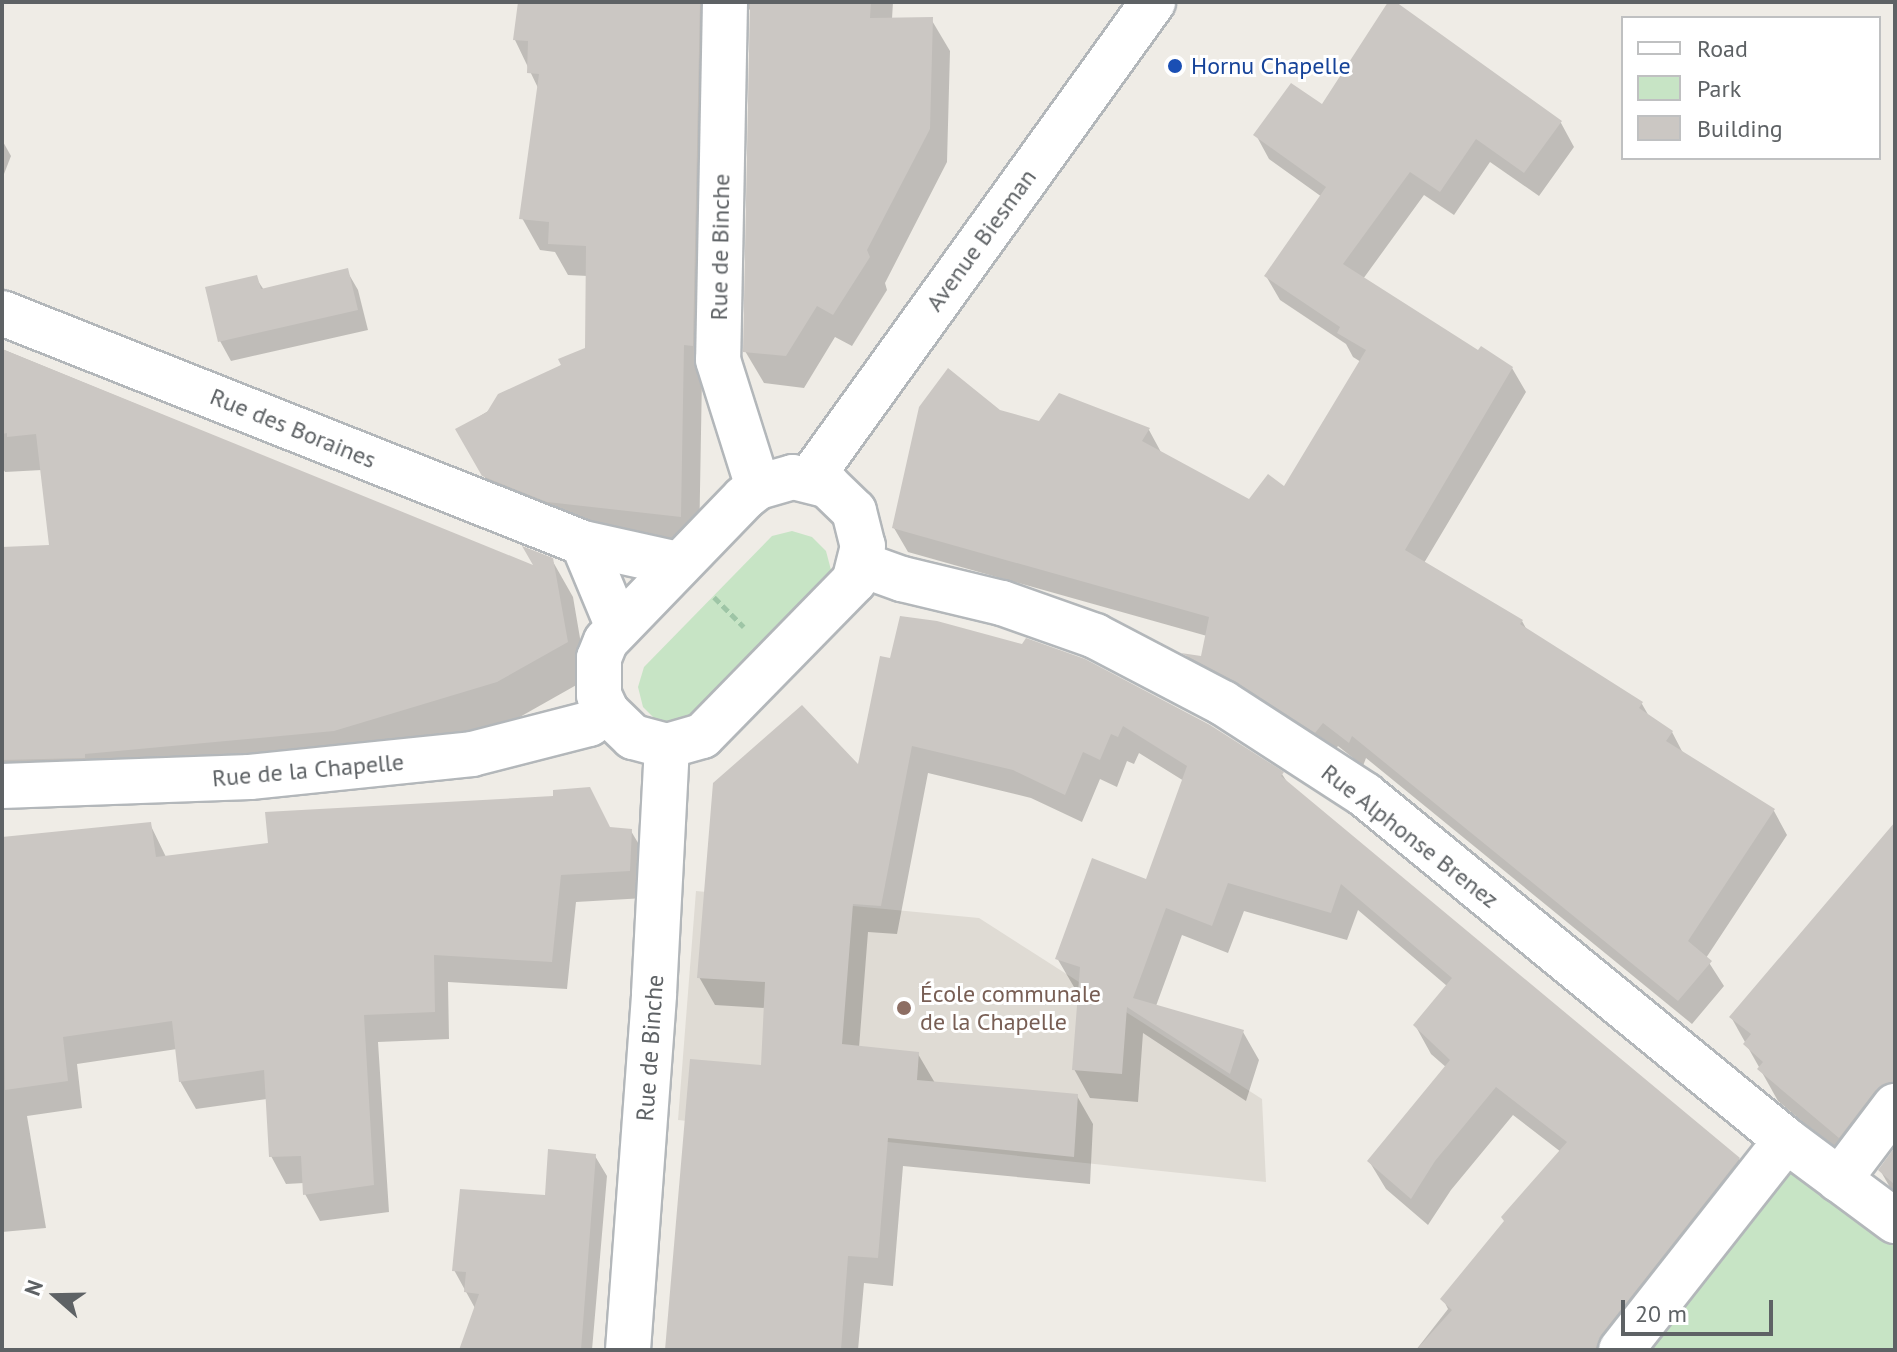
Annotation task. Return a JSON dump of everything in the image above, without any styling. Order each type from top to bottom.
[{"type":"street","name":"Rue de Binche","points":[[725,2],[718,360],[758,487]]},
{"type":"street","name":"Avenue Biesman","points":[[810,479],[1153,2]]},
{"type":"street","name":"Rue des Boraines","points":[[2,313],[583,543],[691,552]]},
{"type":"street","points":[[810,479],[828,486],[854,511],[863,546],[860,564],[843,596],[710,731],[685,743],[667,746],[633,737],[607,712],[599,695],[598,667],[606,641],[758,487],[775,480],[810,479]]},
{"type":"street","points":[[583,543],[618,627]]},
{"type":"street","name":"Rue Alphonse Brenez","points":[[860,564],[902,579],[1002,603],[1095,636],[1223,703],[1365,795],[1786,1140],[1895,1221]]},
{"type":"street","name":"Rue de la Chapelle","points":[[2,786],[250,777],[472,754],[589,724],[607,712]]},
{"type":"street","name":"Rue de Binche","points":[[628,1350],[654,994],[667,746]]},
{"type":"street","points":[[1839,1180],[1895,1106]]},
{"type":"street","points":[[1621,1350],[1786,1140]]},
{"type":"path","points":[[691,552],[706,588],[778,662]]},
{"type":"shaded area","name":"École communale de la Chapelle","points":[[696,891],[979,918],[1262,1099],[1266,1182],[678,1120]]},
{"type":"green space","points":[[792,531],[812,537],[826,551],[831,570],[827,590],[697,721],[678,727],[657,721],[643,707],[638,687],[644,667],[772,536]]},
{"type":"green space","points":[[1786,1140],[1895,1221],[1895,1350],[1621,1350]]},
{"type":"building","points":[[518,2],[700,2],[693,346],[684,345],[681,517],[547,502],[482,476],[455,429],[487,412],[498,394],[561,365],[558,359],[585,348],[586,246],[548,244],[549,222],[519,219],[539,74],[527,73],[528,41],[513,40]]},
{"type":"building","points":[[750,2],[871,2],[870,18],[933,17],[930,129],[867,250],[870,257],[833,315],[817,306],[786,356],[743,352]]},
{"type":"building","points":[[1388,2],[1396,2],[1562,121],[1524,173],[1476,139],[1440,192],[1410,172],[1343,264],[1478,350],[1481,346],[1513,367],[1405,550],[1523,620],[1520,624],[1643,702],[1639,708],[1673,731],[1666,741],[1775,809],[1688,941],[1712,961],[1678,1001],[1352,736],[1349,743],[1323,723],[1315,733],[1236,682],[1181,653],[1201,656],[1209,617],[892,528],[919,407],[948,368],[1000,410],[1039,421],[1059,393],[1150,428],[1142,441],[1249,499],[1268,474],[1284,486],[1366,350],[1337,333],[1340,327],[1264,276],[1326,187],[1253,135],[1291,83],[1322,104]]},
{"type":"building","points":[[348,268],[358,310],[218,342],[205,287],[257,275],[261,289]]},
{"type":"building","points":[[2,349],[533,565],[522,546],[553,558],[568,642],[497,682],[334,731],[85,754],[85,758],[2,760],[2,547],[49,545],[36,434],[7,437],[7,433],[2,434]]},
{"type":"building","points":[[900,616],[937,621],[1022,644],[1026,638],[1085,659],[1210,725],[1284,772],[1281,776],[1740,1158],[1601,1335],[1595,1350],[1416,1350],[1452,1310],[1440,1299],[1504,1221],[1501,1217],[1567,1142],[1496,1087],[1435,1161],[1411,1199],[1367,1161],[1450,1060],[1413,1025],[1452,978],[1341,884],[1331,913],[1228,883],[1212,926],[1166,908],[1133,998],[1244,1030],[1230,1074],[1127,1007],[1122,1074],[1072,1070],[1080,967],[1055,959],[1092,858],[1146,879],[1187,766],[1123,726],[1118,737],[1111,734],[1100,760],[1083,752],[1065,795],[1013,770],[912,746],[881,906],[853,904],[842,1044],[919,1052],[917,1080],[1078,1094],[1074,1157],[888,1138],[878,1258],[848,1256],[841,1350],[665,1350],[690,1059],[761,1065],[765,982],[697,978],[713,783],[802,705],[858,764],[880,656],[890,658]]},
{"type":"building","points":[[590,787],[610,827],[632,829],[630,871],[561,875],[552,962],[434,955],[435,1012],[364,1015],[374,1185],[303,1195],[301,1156],[269,1157],[264,1070],[179,1082],[172,1021],[63,1037],[68,1081],[5,1090],[2,837],[151,822],[156,857],[268,843],[265,812],[553,796],[553,790]]},
{"type":"building","points":[[1895,822],[1895,1082],[1875,1091],[1839,1138],[1757,1069],[1763,1062],[1743,1044],[1751,1034],[1729,1017]]},
{"type":"building","points":[[1895,1147],[1895,1185],[1878,1170]]},
{"type":"building","points":[[548,1149],[596,1154],[581,1350],[459,1350],[479,1294],[464,1292],[466,1272],[452,1271],[460,1189],[545,1195]]},
{"type":"place","name":"Hornu Chapelle","points":[[1175,66]]},
{"type":"place","name":"École communale de la Chapelle","points":[[904,1008]]}]
